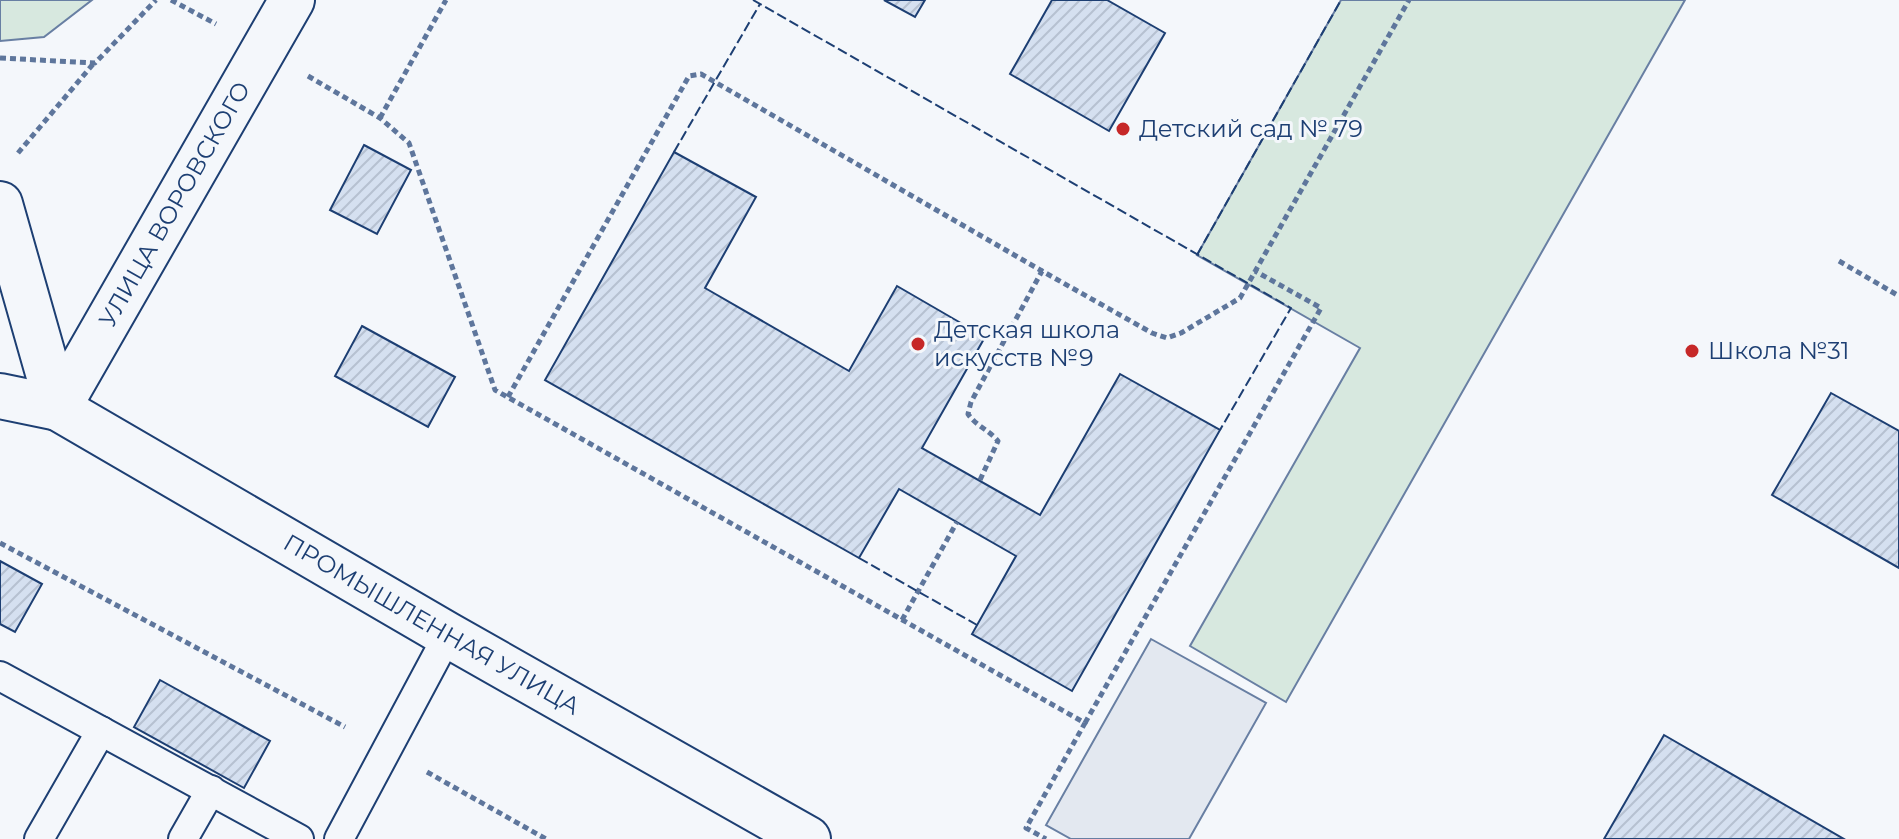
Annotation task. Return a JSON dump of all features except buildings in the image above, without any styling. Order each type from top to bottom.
[{"type":"main road","name":"УЛИЦА ВОРОВСКОГО","points":[[58,408],[292,0]]},
{"type":"main road","points":[[5,183],[58,408]]},
{"type":"main road","name":"ПРОМЫШЛЕННАЯ УЛИЦА","points":[[0,396],[58,408],[448,635],[808,839]]},
{"type":"lane","points":[[339,839],[448,635]]},
{"type":"lane","points":[[0,676],[299,839]]},
{"type":"lane","points":[[39,839],[101,731]]},
{"type":"lane","points":[[183,839],[211,790]]},
{"type":"path","points":[[5,183],[95,63],[156,0]]},
{"type":"path","points":[[171,0],[380,118],[409,143],[495,390],[1085,723]]},
{"type":"path","points":[[380,118],[446,0]]},
{"type":"path","points":[[508,397],[689,76],[701,74],[1042,271],[1152,333],[1167,338],[1240,298],[1409,0]]},
{"type":"path","points":[[0,58],[95,63]]},
{"type":"path","points":[[1839,261],[1899,296]]},
{"type":"path","points":[[980,480],[998,441],[992,433],[974,423],[968,414],[971,402],[1042,271]]},
{"type":"path","points":[[1046,839],[1026,828],[1321,308],[1255,271]]},
{"type":"path","points":[[902,620],[957,522]]},
{"type":"path","points":[[0,543],[388,750],[546,839]]},
{"type":"shaded area","points":[[0,0],[92,0],[44,37],[0,41]]},
{"type":"shaded area","points":[[1341,0],[1685,0],[1286,702],[1190,646],[1360,348],[1197,255]]},
{"type":"shaded area","points":[[1151,639],[1266,703],[1189,839],[1071,839],[1046,825]]},
{"type":"fence","points":[[753,0],[1291,308],[1220,430]]},
{"type":"fence","points":[[1197,255],[1341,0]]},
{"type":"fence","points":[[674,152],[760,4]]},
{"type":"fence","points":[[859,558],[977,625]]},
{"type":"place","name":"Детский сад № 79","points":[[1123,129]]},
{"type":"place","name":"Детская школа искусств №9","points":[[918,344]]},
{"type":"place","name":"Школа №31","points":[[1692,351]]}]
